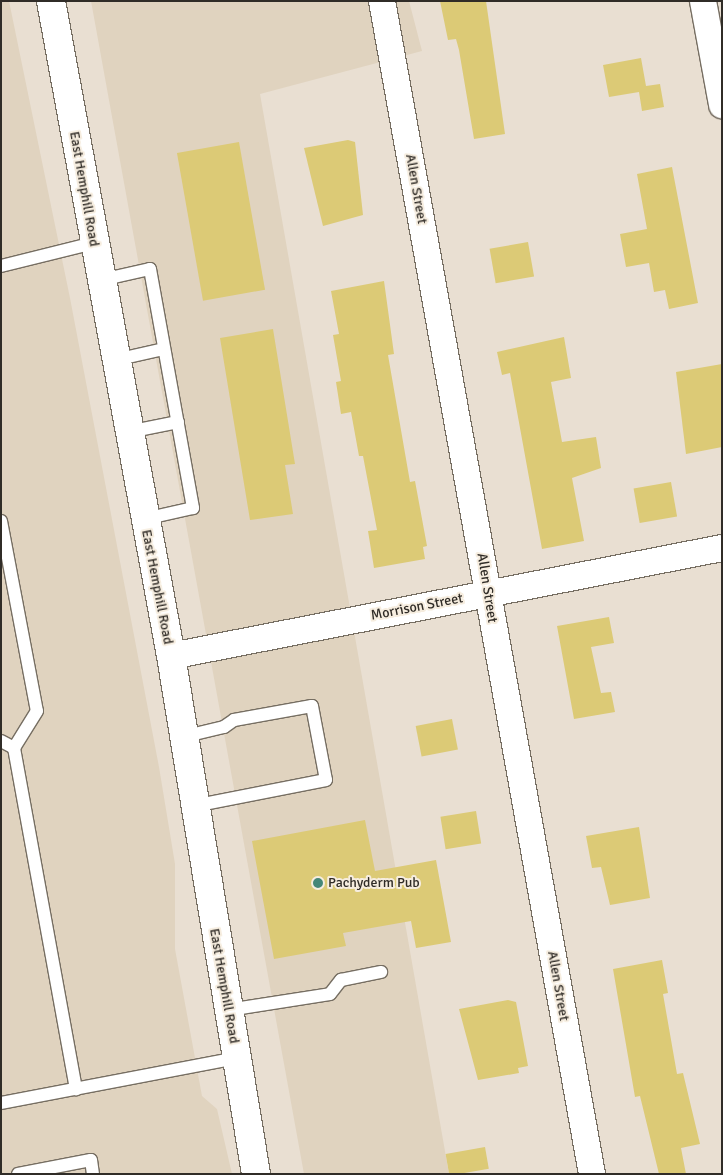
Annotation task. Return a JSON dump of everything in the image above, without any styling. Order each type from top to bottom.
[{"type":"street","name":"East Hemphill Road","points":[[51,1],[128,432],[171,656],[181,737],[256,1174]]},
{"type":"street","name":"Allen Street","points":[[382,1],[592,1174]]},
{"type":"street","points":[[703,1],[722,105]]},
{"type":"street","name":"Morrison Street","points":[[171,656],[722,548]]},
{"type":"lane","points":[[1,266],[94,243]]},
{"type":"lane","points":[[101,280],[150,269],[178,422],[193,508],[144,519]]},
{"type":"lane","points":[[115,360],[164,349]]},
{"type":"lane","points":[[128,432],[178,422]]},
{"type":"lane","points":[[1,521],[37,711],[14,748],[76,1088]]},
{"type":"lane","points":[[181,737],[224,728],[234,720],[312,706],[326,780],[194,806]]},
{"type":"lane","points":[[1,740],[14,748]]},
{"type":"lane","points":[[228,1010],[330,994],[342,980],[382,972]]},
{"type":"lane","points":[[1,1102],[237,1058]]},
{"type":"lane","points":[[24,1173],[91,1160],[94,1174]]},
{"type":"shaded area","points":[[1,1],[9,1],[70,298],[159,767],[175,864],[175,949],[202,1096],[217,1109],[232,1174],[1,1174]]},
{"type":"shaded area","points":[[91,1],[409,1],[422,51],[260,94],[449,1174],[304,1174]]},
{"type":"building","points":[[440,1],[486,1],[505,134],[474,139],[459,50],[456,39],[448,40]]},
{"type":"building","points":[[641,58],[646,86],[660,84],[664,107],[642,111],[639,92],[609,97],[603,65]]},
{"type":"building","points":[[348,140],[355,142],[363,215],[323,226],[304,148]]},
{"type":"building","points":[[239,142],[265,290],[203,301],[177,153]]},
{"type":"building","points":[[672,167],[698,303],[669,309],[665,290],[654,292],[649,263],[626,267],[620,234],[647,229],[637,174]]},
{"type":"building","points":[[528,242],[534,276],[496,283],[490,249]]},
{"type":"building","points":[[384,281],[394,354],[388,355],[410,482],[415,481],[427,546],[423,547],[425,559],[374,568],[368,531],[377,530],[363,456],[359,456],[351,412],[341,414],[336,382],[341,381],[333,335],[339,334],[331,291]]},
{"type":"building","points":[[273,329],[295,464],[285,465],[293,514],[250,520],[220,338]]},
{"type":"building","points":[[564,337],[571,378],[551,382],[562,442],[596,437],[601,468],[572,478],[584,541],[542,549],[510,373],[502,375],[497,352]]},
{"type":"building","points":[[722,364],[722,447],[686,454],[676,372]]},
{"type":"building","points":[[671,482],[677,516],[640,523],[634,489]]},
{"type":"building","points":[[609,617],[614,643],[591,647],[601,693],[611,692],[615,712],[574,719],[557,626]]},
{"type":"building","points":[[452,719],[458,749],[422,756],[416,726]]},
{"type":"building","points":[[476,811],[481,844],[446,849],[440,817]]},
{"type":"building","name":"Pachyderm Pub","points":[[365,820],[375,871],[436,860],[451,942],[416,948],[411,921],[343,933],[346,946],[274,959],[252,841]]},
{"type":"building","points":[[639,827],[650,898],[610,905],[601,867],[592,868],[586,836]]},
{"type":"building","points":[[662,960],[668,993],[663,994],[677,1074],[683,1073],[700,1144],[681,1148],[686,1174],[659,1174],[640,1096],[635,1097],[613,969]]},
{"type":"building","points":[[508,1000],[516,1002],[528,1066],[518,1068],[519,1073],[478,1080],[459,1009]]},
{"type":"building","points":[[485,1147],[489,1169],[449,1174],[446,1154]]},
{"type":"place","name":"Pachyderm Pub","points":[[318,883]]}]
